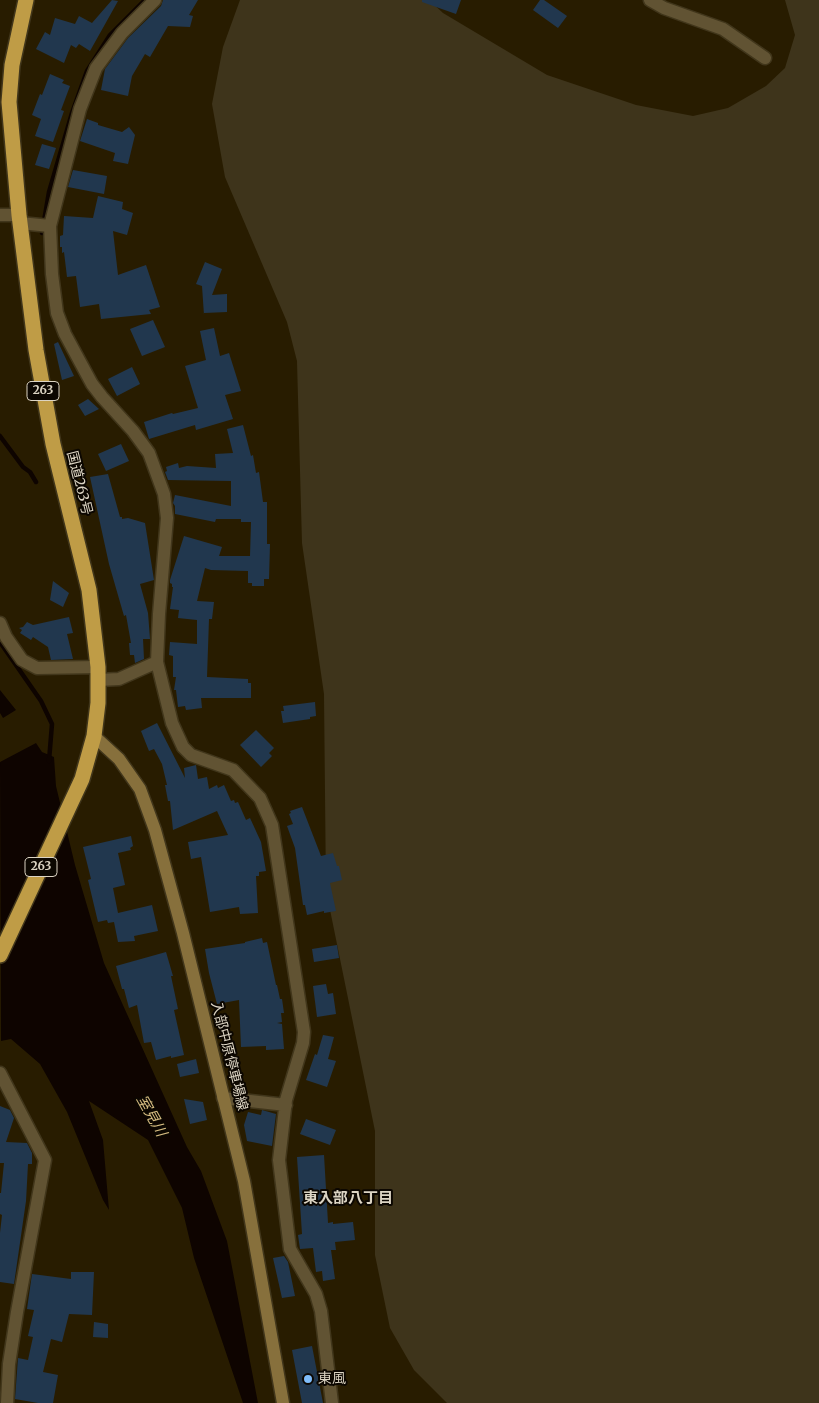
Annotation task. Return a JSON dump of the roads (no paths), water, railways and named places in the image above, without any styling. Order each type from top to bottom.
[{"type":"highway","name":"国道263号","points":[[0,955],[82,779],[94,736],[98,703],[98,673],[89,590],[53,444],[36,350],[19,219],[9,102],[12,65],[26,0]]},
{"type":"main road","name":"入部中原停車場線","points":[[94,736],[119,759],[140,789],[155,830],[183,933],[244,1181],[283,1403]]},
{"type":"street","points":[[155,0],[122,33],[96,68],[80,109],[50,226],[52,274],[57,312],[65,334],[92,384],[133,431],[149,453],[164,494],[167,518],[159,614],[158,662],[172,723],[183,747],[191,755],[233,770],[260,798],[272,825],[304,1032],[303,1043],[286,1105],[279,1160],[290,1249],[316,1294],[321,1311],[332,1403]]},
{"type":"street","points":[[650,0],[664,8],[724,28],[765,58]]},
{"type":"street","points":[[0,215],[50,226]]},
{"type":"street","points":[[0,622],[6,637],[22,660],[37,668],[98,673],[119,679],[158,662]]},
{"type":"street","points":[[0,1073],[45,1160],[9,1364],[6,1403]]},
{"type":"street","points":[[223,1098],[286,1105]]},
{"type":"water","points":[[0,690],[16,710],[3,718],[0,713]]},
{"type":"water","name":"室見川","points":[[36,743],[42,752],[54,757],[56,786],[75,865],[104,963],[187,1147],[201,1171],[227,1241],[258,1403],[243,1403],[194,1258],[182,1208],[148,1140],[89,1101],[103,1140],[109,1210],[103,1200],[67,1112],[40,1064],[11,1039],[1,1041],[0,762]]},
{"type":"waterway","points":[[42,233],[49,192],[72,113],[87,71],[110,35],[145,0]]},
{"type":"waterway","points":[[0,436],[36,482]]},
{"type":"waterway","points":[[0,642],[41,701],[52,724],[49,761]]},
{"type":"place","name":"東風","points":[[308,1379]]},
{"type":"district","name":"東入部八丁目","points":[[348,1199]]}]
